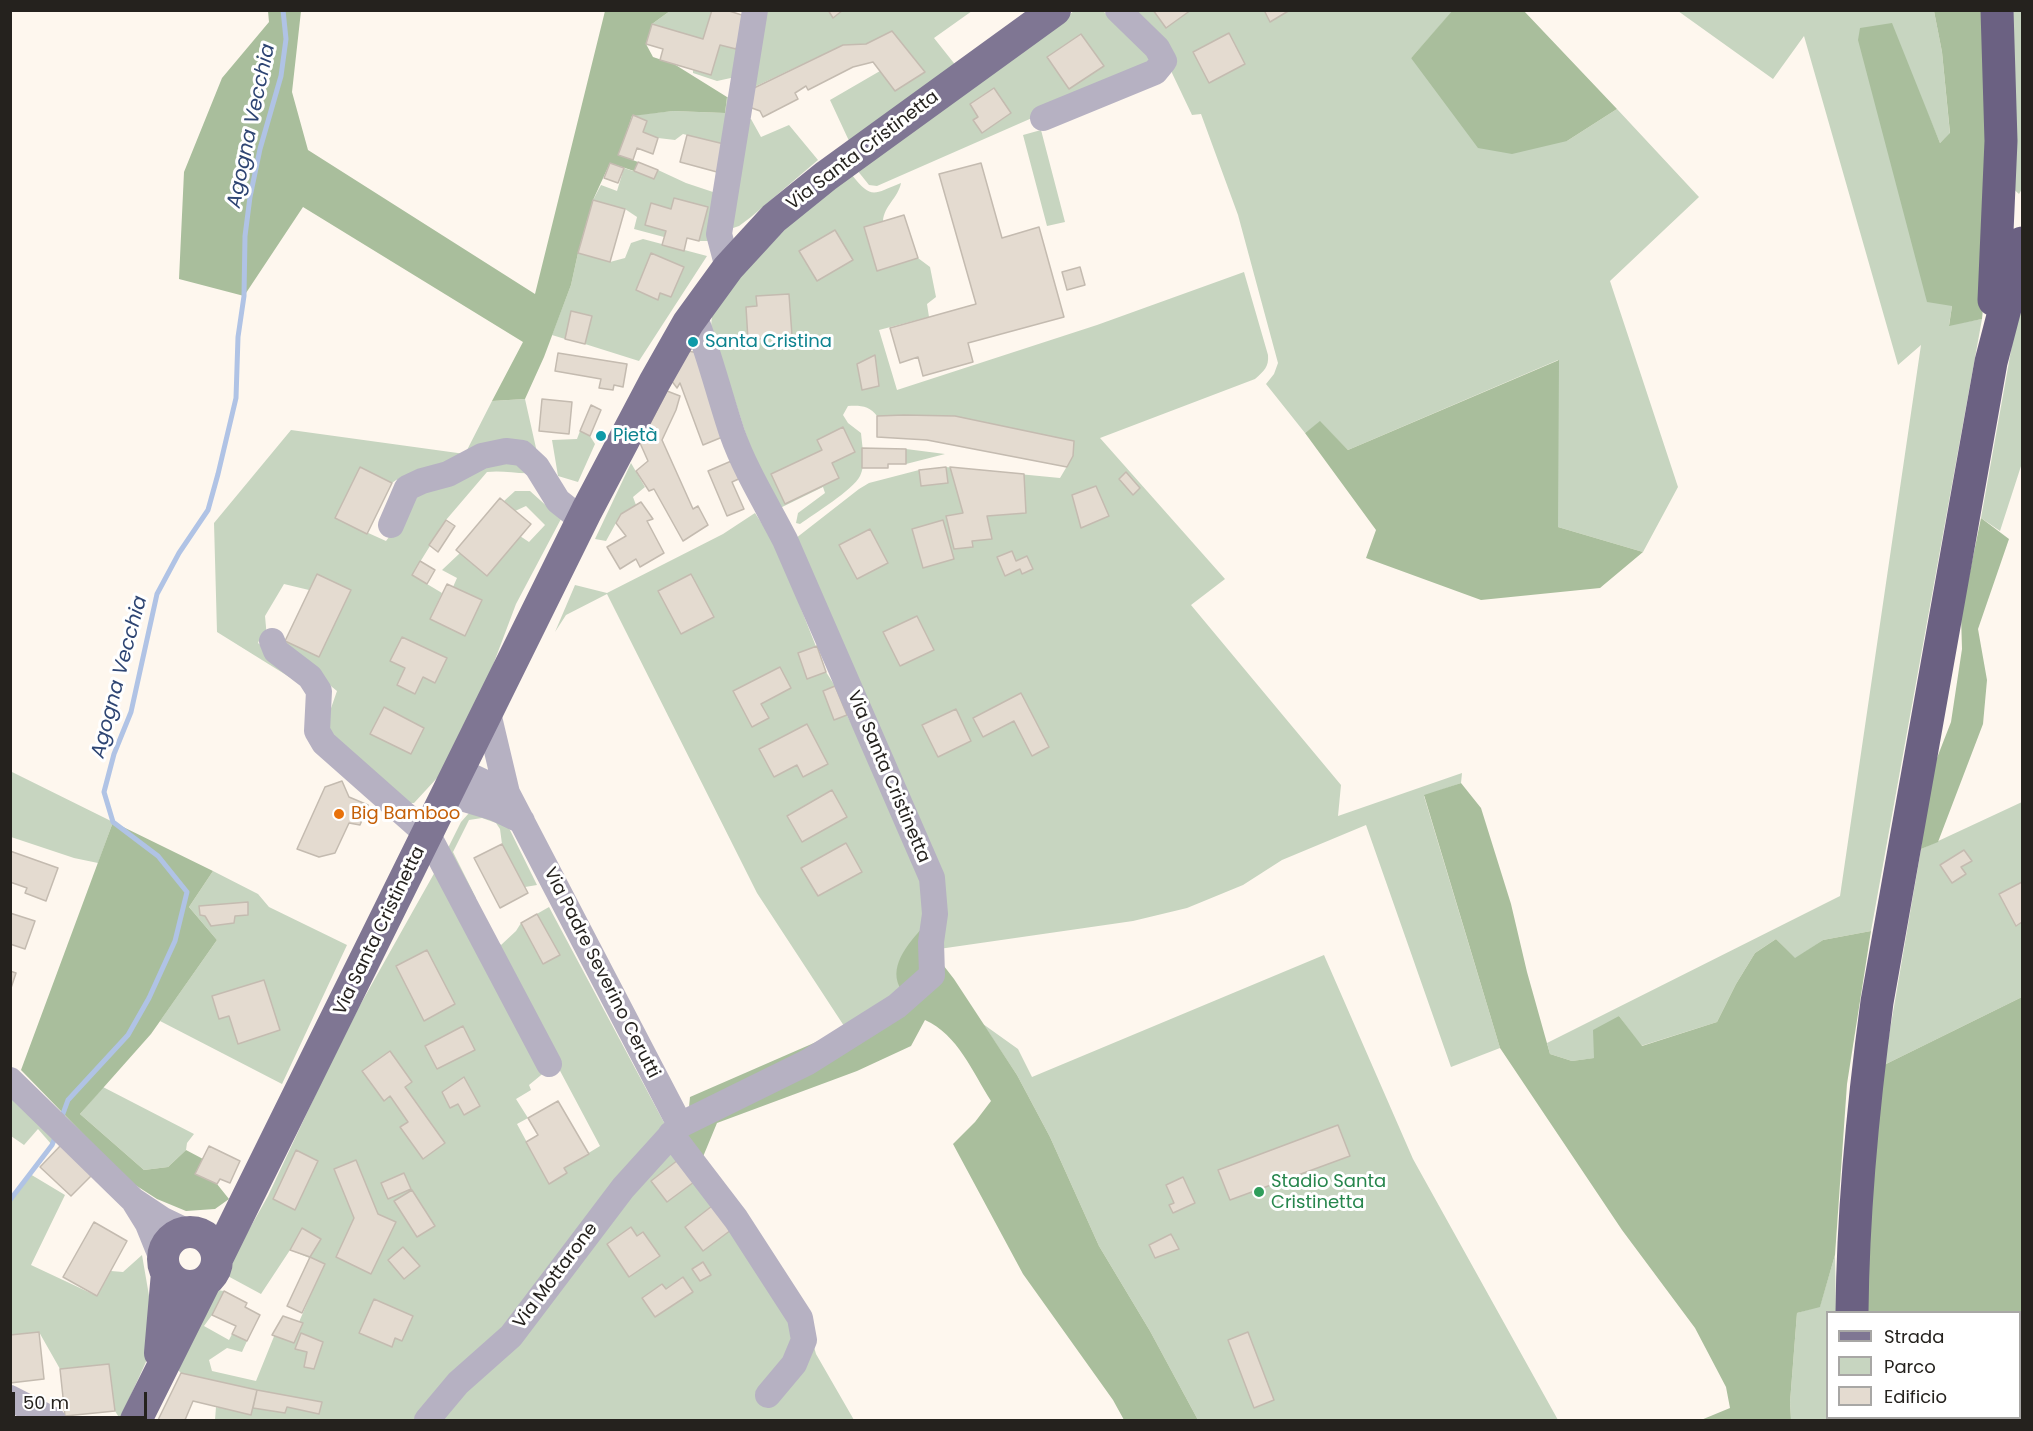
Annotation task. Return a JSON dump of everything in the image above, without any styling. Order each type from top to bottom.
[{"type":"highway","points":[[1991,362],[2001,141],[1997,10]]},
{"type":"highway","points":[[1852,1311],[1857,1180],[1877,1002],[1991,362],[2022,243]]},
{"type":"main road","name":"Via Santa Cristinetta","points":[[136,1420],[454,783],[582,520],[654,383],[694,315],[728,268],[774,218],[826,177],[1055,10]]},
{"type":"main road","name":"Via Santa Cristinetta","points":[[157,1378],[163,1336],[165,1249],[176,1236],[192,1232],[226,1217],[248,1196]]},
{"type":"main road","points":[[165,1267],[172,1280],[184,1286],[196,1286],[211,1270],[211,1241],[192,1232]]},
{"type":"street","points":[[728,268],[719,234],[755,10]]},
{"type":"street","points":[[1043,118],[1155,72],[1164,61],[1157,48],[1118,10]]},
{"type":"street","name":"Via Santa Cristinetta","points":[[675,1130],[808,1062],[897,1006],[932,975],[931,942],[935,914],[932,878],[785,540],[733,435],[694,315]]},
{"type":"street","points":[[392,525],[407,488],[448,474],[482,456],[506,451],[522,453],[537,467],[558,501],[582,520]]},
{"type":"street","points":[[272,641],[276,651],[310,677],[319,691],[317,731],[324,744],[428,835],[549,1064]]},
{"type":"street","name":"Via Padre Severino Cerutti","points":[[488,713],[507,793],[675,1130],[800,1318],[804,1340],[794,1364],[768,1395]]},
{"type":"street","points":[[454,783],[507,793]]},
{"type":"street","points":[[454,783],[483,804],[522,821]]},
{"type":"street","points":[[10,1080],[133,1200],[163,1220],[192,1232]]},
{"type":"street","name":"Via Mottarone","points":[[427,1420],[459,1383],[511,1336],[623,1188],[675,1130]]},
{"type":"street","points":[[133,1200],[148,1224],[165,1267]]},
{"type":"street","points":[[10,1398],[53,1420]]},
{"type":"green space","points":[[1453,10],[1524,11],[1617,109],[1567,141],[1512,154],[1478,148],[1411,58]]},
{"type":"green space","points":[[268,11],[301,11],[292,92],[308,150],[535,294],[605,11],[670,11],[652,24],[646,44],[653,57],[674,64],[727,97],[725,113],[673,111],[632,116],[619,155],[638,162],[634,171],[610,163],[593,200],[571,285],[544,357],[525,399],[492,401],[523,342],[303,207],[244,296],[179,279],[184,172],[222,78],[269,22]]},
{"type":"green space","points":[[670,11],[712,11],[703,39],[652,24]]},
{"type":"green space","points":[[763,11],[972,11],[934,38],[957,67],[850,143],[830,100],[880,71],[895,91],[925,72],[892,31],[866,44],[843,45],[752,88]]},
{"type":"green space","points":[[1074,11],[1103,11],[1148,52],[1149,60],[1146,68],[877,186],[869,185],[857,170]]},
{"type":"green space","points":[[1126,11],[1453,11],[1411,58],[1567,141],[1617,109],[1699,197],[1610,281],[1678,487],[1643,552],[1558,527],[1558,360],[1348,450],[1320,422],[1305,433],[1266,384],[1274,374],[1278,363],[1238,215],[1201,114],[1192,115],[1172,73],[1169,54]]},
{"type":"green space","points":[[1678,11],[1934,11],[1942,52],[1950,134],[1940,143],[1924,105],[1952,306],[1949,325],[1982,319],[1871,931],[1823,940],[1795,959],[1776,939],[1755,953],[1717,1022],[1641,1046],[1619,1016],[1595,1058],[1572,1061],[1550,1054],[1547,1043],[1840,896],[1921,345],[1898,365],[1804,36],[1773,79]]},
{"type":"green space","points":[[1934,11],[1990,11],[1986,277],[1982,319],[1949,326],[1952,306],[1927,302],[1858,40],[1860,28],[1892,23],[1940,143],[1950,133],[1942,52]]},
{"type":"green space","points":[[2002,11],[2022,11],[2022,189],[2019,194],[2010,186]]},
{"type":"green space","points":[[740,35],[740,76],[717,81],[693,73],[693,70],[711,75],[720,45],[736,49]]},
{"type":"green space","points":[[733,96],[723,144],[683,134],[675,140],[658,138],[643,132],[647,121],[633,115],[673,111],[725,113],[727,97]]},
{"type":"green space","points":[[751,119],[761,137],[789,125],[818,160],[751,217],[739,226],[730,229],[744,120]]},
{"type":"green space","points":[[1041,130],[1065,222],[1047,226],[1023,135]]},
{"type":"green space","points":[[624,168],[654,178],[658,170],[716,193],[710,241],[699,241],[708,207],[674,198],[671,209],[651,203],[645,225],[666,231],[664,237],[634,229],[637,217],[625,209],[593,200],[601,185],[617,191]]},
{"type":"green space","points":[[852,175],[864,188],[874,192],[901,183],[883,221],[904,215],[918,258],[930,267],[936,297],[927,304],[929,317],[879,330],[897,390],[1097,325],[1244,272],[1268,355],[1268,363],[1263,371],[1255,379],[1100,438],[1225,579],[1191,605],[1341,785],[1338,816],[1462,773],[1461,783],[1424,796],[1500,1048],[1451,1067],[1366,825],[1282,860],[1243,885],[1187,908],[1133,921],[932,950],[939,912],[791,542],[869,483],[919,470],[946,467],[1060,478],[1073,456],[1074,441],[955,416],[877,416],[864,407],[848,406],[843,415],[848,423],[861,433],[862,471],[856,482],[842,495],[800,524],[796,523],[798,513],[825,493],[823,487],[774,511],[765,493],[711,327],[712,315],[736,280],[798,216]]},
{"type":"green space","points":[[643,239],[707,256],[639,361],[585,344],[592,316],[571,311],[565,339],[552,335],[571,285],[578,253],[610,262],[625,258],[631,243]]},
{"type":"green space","points":[[2022,289],[2022,463],[2000,531],[1981,518]]},
{"type":"green space","points":[[1559,360],[1558,527],[1643,552],[1600,588],[1481,600],[1366,558],[1376,530],[1305,433],[1320,421],[1348,450]]},
{"type":"green space","points":[[525,399],[538,457],[525,447],[510,442],[501,443],[446,470],[406,475],[392,483],[360,467],[335,518],[386,541],[403,518],[416,492],[429,484],[441,485],[480,460],[499,456],[516,457],[526,463],[532,473],[487,472],[446,520],[412,575],[442,593],[430,619],[465,635],[481,600],[453,587],[457,578],[442,570],[460,553],[487,576],[520,536],[529,542],[545,525],[526,506],[515,511],[504,501],[515,491],[530,491],[561,519],[516,604],[484,689],[438,777],[414,803],[405,803],[322,734],[337,691],[283,647],[285,641],[316,655],[351,590],[317,574],[309,590],[284,584],[265,616],[267,638],[261,636],[258,643],[301,675],[316,699],[312,732],[308,731],[307,688],[217,632],[214,523],[291,430],[465,454],[492,401]]},
{"type":"green space","points":[[580,431],[590,436],[595,444],[578,482],[558,476],[552,440],[577,439]]},
{"type":"green space","points":[[906,449],[945,454],[906,464]]},
{"type":"green space","points":[[631,463],[645,487],[633,497],[636,505],[621,514],[606,541],[595,539]]},
{"type":"green space","points":[[755,513],[776,545],[826,672],[835,686],[926,880],[926,914],[902,991],[846,1029],[757,893],[607,594],[566,615],[555,632],[575,585],[607,593],[723,534]]},
{"type":"green space","points":[[1981,518],[2009,539],[1978,629],[1987,680],[1983,724],[1938,842],[1921,849],[1928,781],[1951,722],[1962,649],[1961,615]]},
{"type":"green space","points":[[10,771],[113,822],[98,863],[74,858],[11,837]]},
{"type":"green space","points":[[1461,783],[1481,808],[1511,904],[1550,1054],[1572,1061],[1594,1058],[1593,1030],[1619,1016],[1642,1046],[1717,1022],[1755,953],[1776,939],[1795,958],[1823,940],[1871,931],[1847,1084],[1835,1255],[1820,1307],[1797,1313],[1790,1402],[1791,1420],[1701,1420],[1730,1408],[1726,1387],[1695,1328],[1622,1230],[1500,1048],[1424,795]]},
{"type":"green space","points":[[2022,802],[2022,997],[1884,1065],[1921,849]]},
{"type":"green space","points":[[469,813],[507,824],[537,885],[525,887],[502,844],[500,829],[496,823],[482,818],[469,820],[453,852],[476,898],[471,904],[447,850],[461,822]]},
{"type":"green space","points":[[113,822],[213,871],[189,907],[217,940],[151,1034],[80,1114],[144,1170],[168,1167],[186,1150],[203,1159],[196,1174],[217,1184],[229,1199],[215,1209],[186,1211],[157,1199],[129,1181],[21,1070]]},
{"type":"green space","points":[[436,870],[546,1071],[529,1085],[531,1090],[516,1099],[528,1118],[517,1124],[549,1183],[567,1173],[564,1168],[600,1146],[483,926],[501,945],[521,923],[549,907],[667,1128],[506,1328],[420,1420],[215,1420],[216,1407],[251,1414],[256,1390],[181,1373],[174,1366],[209,1289],[224,1291],[204,1326],[229,1340],[232,1334],[247,1341],[242,1352],[227,1348],[209,1360],[212,1371],[256,1381],[279,1324],[296,1329],[324,1264],[290,1250],[261,1294],[224,1274],[268,1196],[359,1007]]},
{"type":"green space","points":[[213,871],[258,894],[269,907],[347,945],[282,1084],[160,1021],[217,940],[189,907]]},
{"type":"green space","points":[[923,927],[923,939],[954,979],[1017,1075],[1050,1137],[1099,1246],[1150,1331],[1198,1420],[1124,1420],[1113,1400],[1023,1274],[953,1144],[975,1122],[991,1101],[955,1044],[937,1027],[925,1020],[911,1046],[857,1071],[717,1123],[700,1164],[680,1137],[687,1127],[690,1097],[846,1029],[902,991],[896,974],[898,965],[911,941]]},
{"type":"green space","name":"Stadio Santa Cristinetta","points":[[1324,955],[1413,1159],[1558,1420],[1198,1420],[1150,1331],[1099,1246],[1050,1137],[1017,1075],[983,1024],[1018,1049],[1032,1077]]},
{"type":"green space","points":[[2022,997],[2021,1366],[2021,1311],[1865,1311],[1871,1135],[1884,1065]]},
{"type":"green space","points":[[103,1087],[194,1134],[187,1143],[186,1150],[168,1167],[144,1170],[80,1114]]},
{"type":"green space","points":[[10,1093],[56,1135],[52,1145],[38,1129],[24,1145],[11,1136]]},
{"type":"green space","points":[[672,1148],[808,1325],[816,1354],[854,1420],[434,1420]]},
{"type":"green space","points":[[30,1174],[65,1195],[31,1265],[97,1296],[111,1271],[123,1272],[142,1255],[153,1319],[150,1353],[120,1419],[115,1411],[109,1364],[60,1369],[39,1332],[11,1335],[10,1200]]},
{"type":"green space","points":[[1835,1255],[1836,1311],[1826,1311],[1826,1419],[1838,1420],[1791,1420],[1790,1402],[1797,1313],[1820,1306]]},
{"type":"green space","points":[[1872,1419],[1943,1419],[1943,1420]]},
{"type":"building","points":[[712,10],[726,10],[745,16],[736,49],[720,45],[711,75],[660,60],[663,49],[646,44],[652,24],[703,39]]},
{"type":"building","points":[[828,10],[843,10],[833,18]]},
{"type":"building","points":[[1153,10],[1191,10],[1166,28]]},
{"type":"building","points":[[1264,10],[1290,10],[1270,22]]},
{"type":"building","points":[[892,31],[925,72],[895,91],[873,62],[853,67],[808,90],[806,86],[795,93],[798,99],[763,117],[760,111],[749,107],[754,88],[843,45],[866,44]]},
{"type":"building","points":[[1229,33],[1245,64],[1209,83],[1193,52]]},
{"type":"building","points":[[1081,34],[1104,66],[1069,89],[1047,57]]},
{"type":"building","points":[[994,88],[1011,113],[982,133],[973,120],[978,117],[970,104]]},
{"type":"building","points":[[633,115],[647,121],[643,132],[658,138],[653,154],[637,148],[633,160],[618,155]]},
{"type":"building","points":[[687,135],[724,144],[717,172],[680,162]]},
{"type":"building","points":[[638,162],[658,170],[654,179],[634,171]]},
{"type":"building","points":[[610,163],[624,168],[618,183],[604,178]]},
{"type":"building","points":[[981,163],[1002,238],[1039,227],[1064,317],[968,343],[973,362],[923,376],[918,357],[900,363],[890,328],[976,304],[939,174]]},
{"type":"building","points":[[674,198],[708,207],[699,241],[687,238],[684,251],[662,245],[666,231],[645,225],[651,203],[671,209]]},
{"type":"building","points":[[593,200],[625,209],[610,262],[578,253]]},
{"type":"building","points":[[904,215],[918,258],[877,271],[864,227]]},
{"type":"building","points":[[835,230],[853,260],[817,281],[799,251]]},
{"type":"building","points":[[651,253],[684,267],[671,297],[660,293],[658,300],[636,290]]},
{"type":"building","points":[[1080,267],[1085,285],[1067,290],[1062,272]]},
{"type":"building","points":[[789,294],[792,336],[748,340],[746,307],[757,306],[756,296]]},
{"type":"building","points":[[571,311],[592,316],[585,344],[565,339]]},
{"type":"building","points":[[688,351],[704,354],[725,436],[703,445],[680,383],[677,388],[671,380]]},
{"type":"building","points":[[558,353],[627,364],[623,387],[614,385],[613,390],[599,388],[601,379],[555,371]]},
{"type":"building","points":[[875,355],[879,386],[862,390],[857,364]]},
{"type":"building","points":[[667,391],[680,396],[662,440],[693,509],[698,506],[708,525],[683,541],[654,489],[649,491],[636,471],[648,461],[640,443]]},
{"type":"building","points":[[542,399],[572,402],[569,434],[539,431]]},
{"type":"building","points":[[591,405],[601,410],[590,436],[580,431]]},
{"type":"building","points":[[877,416],[955,416],[1074,441],[1073,456],[1067,467],[927,440],[877,437]]},
{"type":"building","points":[[843,427],[855,452],[832,463],[839,478],[785,504],[771,474],[822,450],[817,440]]},
{"type":"building","points":[[862,448],[906,449],[906,464],[888,464],[888,468],[862,468]]},
{"type":"building","points":[[736,459],[743,477],[732,482],[744,509],[727,516],[708,471]]},
{"type":"building","points":[[360,467],[392,483],[367,534],[335,518]]},
{"type":"building","points":[[946,467],[948,483],[921,486],[919,470]]},
{"type":"building","points":[[950,467],[1024,474],[1026,513],[987,516],[992,539],[972,541],[973,547],[954,549],[946,516],[963,513]]},
{"type":"building","points":[[1126,472],[1140,488],[1133,495],[1119,479]]},
{"type":"building","points":[[1096,486],[1109,516],[1081,528],[1072,495]]},
{"type":"building","points":[[500,498],[531,524],[487,576],[456,550]]},
{"type":"building","points":[[641,502],[653,519],[647,521],[664,553],[640,567],[636,559],[620,569],[607,547],[626,536],[616,523],[621,514]]},
{"type":"building","points":[[446,520],[455,526],[438,552],[429,545]]},
{"type":"building","points":[[943,520],[954,559],[923,568],[912,529]]},
{"type":"building","points":[[870,529],[888,563],[857,579],[839,545]]},
{"type":"building","points":[[1012,551],[1016,561],[1027,556],[1033,569],[1022,574],[1020,569],[1005,576],[997,557]]},
{"type":"building","points":[[420,561],[435,570],[427,584],[412,575]]},
{"type":"building","points":[[317,574],[351,590],[319,657],[285,641]]},
{"type":"building","points":[[691,574],[714,617],[681,634],[658,591]]},
{"type":"building","points":[[447,584],[482,600],[465,636],[430,619]]},
{"type":"building","points":[[917,616],[934,650],[900,666],[883,632]]},
{"type":"building","points":[[402,637],[447,658],[435,683],[423,677],[415,694],[397,685],[405,668],[390,661]]},
{"type":"building","points":[[817,646],[826,672],[807,679],[798,653]]},
{"type":"building","points":[[780,667],[791,688],[761,704],[769,718],[752,727],[733,691]]},
{"type":"building","points":[[835,686],[847,715],[834,720],[823,691]]},
{"type":"building","points":[[1021,693],[1049,747],[1032,756],[1014,721],[983,737],[973,718]]},
{"type":"building","points":[[384,707],[424,728],[411,754],[370,734]]},
{"type":"building","points":[[956,709],[971,741],[938,757],[922,725]]},
{"type":"building","points":[[807,724],[828,764],[803,777],[797,765],[774,777],[759,749]]},
{"type":"building","name":"Big Bamboo","points":[[342,781],[349,797],[368,805],[360,825],[349,823],[335,853],[319,857],[297,849],[325,787]]},
{"type":"building","points":[[832,790],[847,817],[802,842],[787,816]]},
{"type":"building","points":[[846,843],[862,872],[818,896],[801,868]]},
{"type":"building","points":[[502,844],[528,893],[500,908],[474,858]]},
{"type":"building","points":[[1964,850],[1972,861],[1961,867],[1966,874],[1952,883],[1940,865]]},
{"type":"building","points":[[10,851],[58,868],[46,901],[25,893],[27,888],[10,882]]},
{"type":"building","points":[[2022,882],[2022,922],[2016,926],[1999,894]]},
{"type":"building","points":[[248,902],[248,915],[235,916],[234,923],[211,926],[205,916],[200,915],[199,906]]},
{"type":"building","points":[[10,913],[35,921],[25,949],[10,944]]},
{"type":"building","points":[[537,914],[560,955],[543,964],[521,923]]},
{"type":"building","points":[[427,950],[455,1004],[424,1021],[396,966]]},
{"type":"building","points":[[10,971],[16,973],[10,991]]},
{"type":"building","points":[[264,980],[280,1030],[238,1044],[229,1016],[219,1019],[212,996]]},
{"type":"building","points":[[463,1026],[475,1050],[437,1069],[425,1046]]},
{"type":"building","points":[[390,1051],[412,1082],[405,1087],[445,1143],[423,1159],[400,1127],[408,1122],[390,1096],[384,1101],[362,1071]]},
{"type":"building","points":[[464,1077],[480,1106],[464,1115],[458,1104],[450,1108],[442,1092]]},
{"type":"building","points":[[558,1101],[589,1154],[564,1168],[567,1173],[549,1184],[526,1142],[538,1135],[528,1118]]},
{"type":"building","points":[[1338,1125],[1350,1156],[1230,1200],[1218,1170]]},
{"type":"building","points":[[62,1144],[93,1174],[71,1196],[40,1167]]},
{"type":"building","points":[[209,1146],[240,1161],[230,1183],[220,1179],[217,1184],[195,1174]]},
{"type":"building","points":[[296,1150],[318,1161],[295,1210],[273,1199]]},
{"type":"building","points":[[356,1160],[378,1214],[396,1222],[371,1274],[336,1257],[354,1218],[334,1169]]},
{"type":"building","points":[[678,1160],[694,1182],[667,1202],[651,1181]]},
{"type":"building","points":[[404,1173],[411,1189],[388,1199],[381,1183]]},
{"type":"building","points":[[1183,1177],[1195,1203],[1173,1213],[1169,1205],[1174,1203],[1166,1185]]},
{"type":"building","points":[[412,1190],[435,1226],[417,1237],[394,1201]]},
{"type":"building","points":[[712,1206],[731,1230],[703,1251],[685,1227]]},
{"type":"building","points":[[94,1222],[127,1241],[97,1296],[63,1277]]},
{"type":"building","points":[[631,1227],[637,1236],[643,1232],[660,1256],[629,1277],[607,1244]]},
{"type":"building","points":[[302,1228],[321,1239],[310,1257],[290,1250]]},
{"type":"building","points":[[1171,1234],[1179,1249],[1155,1258],[1149,1245]]},
{"type":"building","points":[[403,1247],[420,1266],[404,1279],[388,1260]]},
{"type":"building","points":[[310,1257],[325,1264],[302,1313],[287,1306]]},
{"type":"building","points":[[703,1262],[711,1275],[700,1281],[692,1269]]},
{"type":"building","points":[[683,1277],[693,1292],[655,1317],[642,1298],[662,1284],[666,1289]]},
{"type":"building","points":[[224,1291],[247,1303],[245,1307],[260,1315],[247,1341],[232,1334],[236,1326],[212,1315]]},
{"type":"building","points":[[374,1299],[413,1316],[402,1341],[395,1338],[392,1347],[359,1333]]},
{"type":"building","points":[[283,1316],[303,1323],[294,1343],[272,1335]]},
{"type":"building","points":[[39,1332],[44,1379],[10,1383],[10,1335]]},
{"type":"building","points":[[1248,1332],[1274,1400],[1254,1408],[1228,1340]]},
{"type":"building","points":[[301,1333],[323,1342],[314,1369],[304,1367],[307,1352],[295,1349]]},
{"type":"building","points":[[109,1364],[115,1411],[65,1416],[60,1369]]},
{"type":"building","points":[[181,1373],[257,1390],[251,1415],[193,1401],[185,1420],[158,1420]]},
{"type":"building","points":[[257,1390],[322,1402],[319,1414],[287,1407],[285,1413],[253,1408]]},
{"type":"waterway","name":"Agogna Vecchia","points":[[61,1119],[68,1100],[128,1035],[149,998],[175,941],[187,892],[158,856],[113,822],[104,792],[114,754],[131,712],[157,594],[179,553],[208,510],[236,398],[238,337],[244,296],[245,236],[260,149],[281,76],[286,39],[283,10]]},
{"type":"waterway","name":"Agogna Vecchia","points":[[10,1200],[52,1145],[56,1135]]},
{"type":"place","name":"Santa Cristina","points":[[693,342]]},
{"type":"place","name":"Pietà","points":[[601,436]]},
{"type":"place","name":"Big Bamboo","points":[[339,814]]},
{"type":"place","name":"Stadio Santa Cristinetta","points":[[1259,1192]]}]
